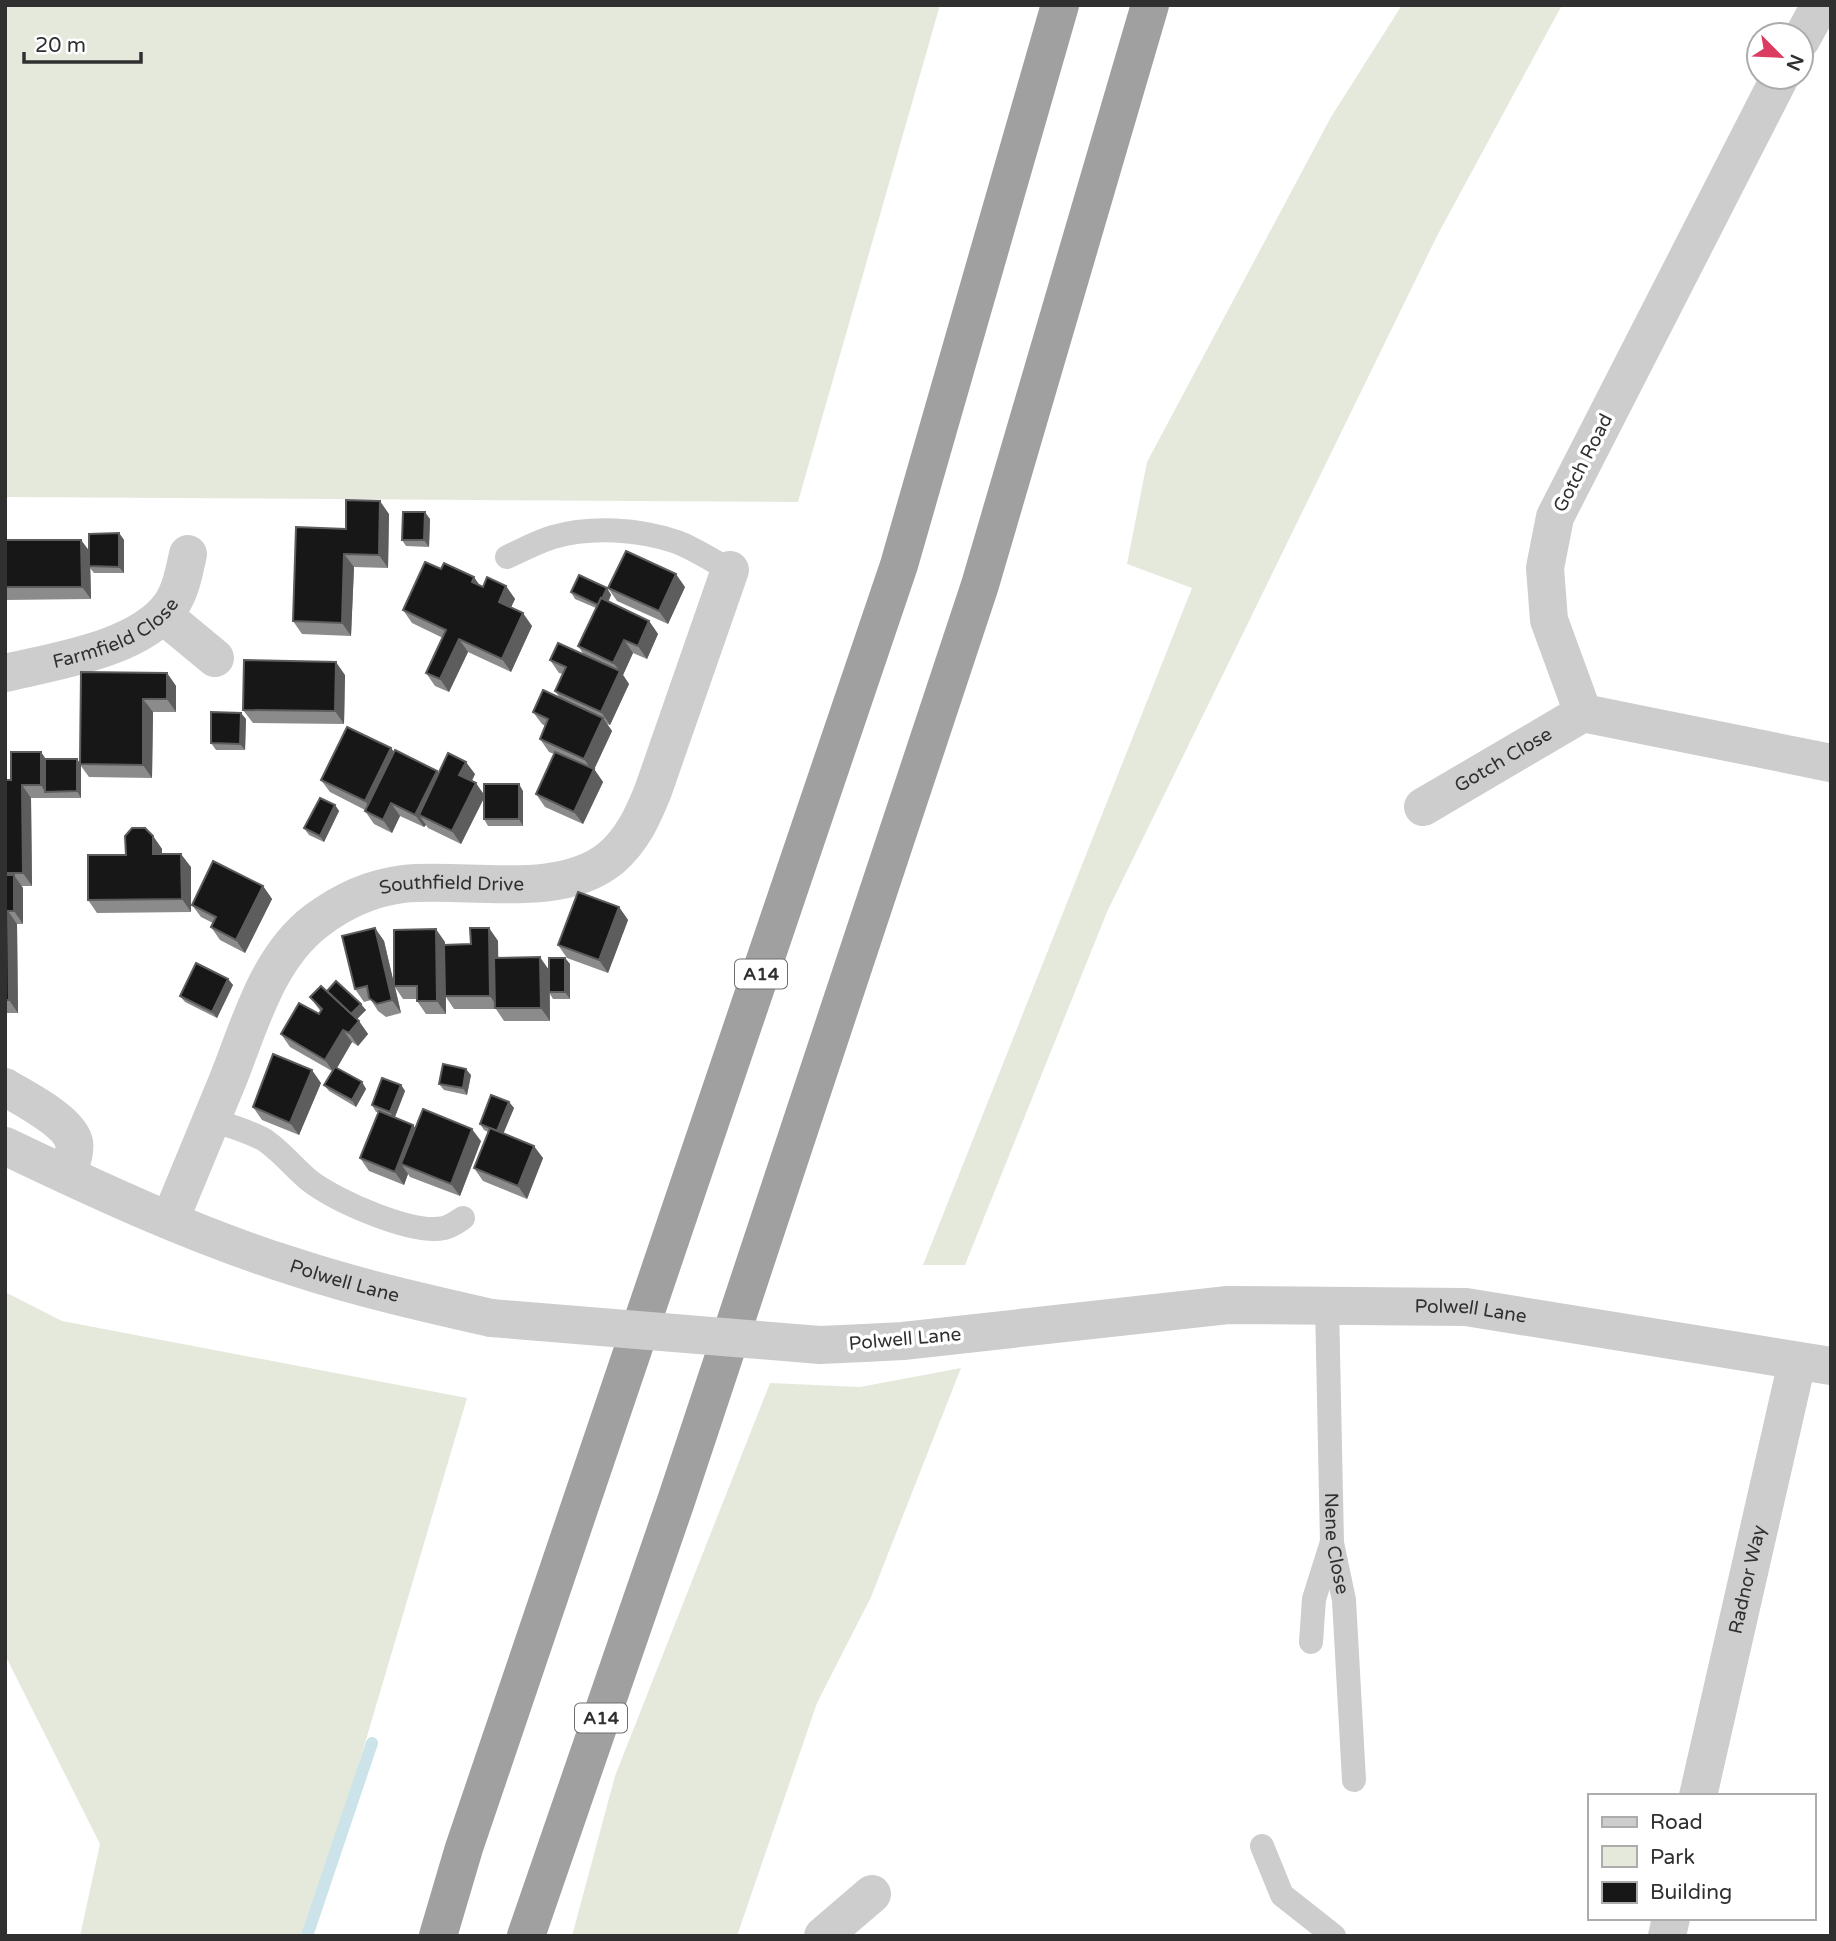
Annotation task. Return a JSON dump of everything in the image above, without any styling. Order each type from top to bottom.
[{"type":"highway","name":"A14","points":[[438,1936],[469,1835],[899,565],[1060,5]]},
{"type":"highway","name":"A14","points":[[526,1936],[676,1501],[980,585],[1150,5]]},
{"type":"street","points":[[1812,21],[1821,5]]},
{"type":"street","name":"Gotch Road","points":[[1583,713],[1549,620],[1545,568],[1555,517],[1773,91]]},
{"type":"street","name":"Farmfield Close","points":[[5,673],[110,646],[152,626],[173,603],[188,554]]},
{"type":"street","name":"Southfield Drive","points":[[170,1220],[268,982],[298,937],[316,921],[359,895],[382,888],[404,884],[543,883],[593,869],[619,849],[640,823],[653,791],[730,570]]},
{"type":"street","points":[[163,615],[215,658]]},
{"type":"street","points":[[1583,713],[1831,763]]},
{"type":"street","name":"Gotch Close","points":[[1423,807],[1583,713]]},
{"type":"street","points":[[5,1087],[53,1117],[74,1141],[68,1175]]},
{"type":"street","name":"Polwell Lane","points":[[5,1146],[170,1220],[293,1267],[396,1296],[491,1318],[820,1345],[903,1341],[1228,1305],[1466,1307],[1814,1364]]},
{"type":"street","name":"Radnor Way","points":[[1699,1794],[1814,1364]]},
{"type":"street","points":[[823,1936],[872,1894]]},
{"type":"lane","points":[[507,556],[552,538],[578,532],[619,531],[648,534],[678,543],[730,570]]},
{"type":"lane","points":[[212,1119],[264,1140],[309,1180],[355,1207],[418,1227],[442,1229],[453,1226],[463,1218]]},
{"type":"lane","name":"Nene Close","points":[[1327,1304],[1332,1543],[1344,1600],[1354,1780]]},
{"type":"lane","points":[[1311,1642],[1314,1599],[1332,1543]]},
{"type":"lane","points":[[1262,1846],[1282,1895],[1335,1936]]},
{"type":"green space","points":[[5,5],[940,5],[798,502],[5,497]]},
{"type":"green space","points":[[1402,5],[1562,5],[1437,236],[1107,912],[965,1265],[923,1265],[1192,588],[1127,564],[1147,462],[1331,117]]},
{"type":"green space","points":[[5,1292],[62,1321],[467,1398],[308,1936],[80,1936],[100,1844],[5,1655]]},
{"type":"green space","points":[[961,1368],[871,1597],[817,1703],[737,1936],[572,1936],[615,1776],[770,1383],[860,1387]]},
{"type":"building","points":[[346,500],[380,501],[379,555],[344,554],[342,623],[293,621],[296,527],[346,529]]},
{"type":"building","points":[[403,512],[425,512],[424,540],[402,540]]},
{"type":"building","points":[[119,533],[119,567],[89,566],[89,534]]},
{"type":"building","points":[[5,540],[81,540],[82,587],[5,587]]},
{"type":"building","points":[[626,551],[676,574],[659,611],[608,588]]},
{"type":"building","points":[[425,562],[441,569],[444,563],[474,577],[472,582],[483,587],[487,577],[506,586],[499,602],[523,613],[502,659],[459,639],[440,679],[426,673],[446,630],[403,610]]},
{"type":"building","points":[[579,575],[607,588],[598,605],[571,592]]},
{"type":"building","points":[[601,598],[649,621],[638,646],[624,640],[613,663],[578,646]]},
{"type":"building","points":[[558,643],[620,671],[601,712],[555,691],[566,667],[550,660]]},
{"type":"building","points":[[244,660],[336,662],[335,711],[243,710]]},
{"type":"building","points":[[81,672],[167,673],[167,699],[143,699],[143,765],[80,764]]},
{"type":"building","points":[[543,690],[603,718],[584,759],[540,739],[548,719],[533,712]]},
{"type":"building","points":[[211,712],[241,713],[240,744],[211,743]]},
{"type":"building","points":[[347,727],[391,748],[365,801],[321,780]]},
{"type":"building","points":[[395,750],[437,771],[415,815],[391,803],[383,820],[365,811]]},
{"type":"building","points":[[11,752],[41,752],[41,785],[22,785],[23,873],[5,873],[5,780],[11,780]]},
{"type":"building","points":[[555,752],[594,769],[574,812],[536,794]]},
{"type":"building","points":[[448,753],[466,762],[459,775],[476,783],[452,831],[419,815]]},
{"type":"building","points":[[45,759],[77,759],[77,791],[45,792]]},
{"type":"building","points":[[484,784],[519,784],[519,819],[484,819]]},
{"type":"building","points":[[320,798],[335,805],[320,836],[304,828]]},
{"type":"building","points":[[132,828],[145,828],[153,836],[153,854],[181,854],[182,899],[88,900],[88,855],[126,855],[125,836]]},
{"type":"building","points":[[213,861],[263,886],[236,940],[211,927],[216,917],[192,905]]},
{"type":"building","points":[[5,875],[14,875],[14,911],[8,911],[9,1000],[5,1000]]},
{"type":"building","points":[[578,892],[619,907],[599,960],[558,945]]},
{"type":"building","points":[[375,928],[392,1000],[377,1004],[369,998],[367,986],[355,989],[342,936]]},
{"type":"building","points":[[470,928],[489,928],[490,996],[445,996],[444,945],[471,944]]},
{"type":"building","points":[[436,929],[437,1001],[417,1001],[417,986],[394,986],[394,930]]},
{"type":"building","points":[[540,957],[541,1008],[495,1008],[494,958]]},
{"type":"building","points":[[549,958],[565,958],[565,992],[549,992]]},
{"type":"building","points":[[196,963],[228,979],[212,1012],[180,996]]},
{"type":"building","points":[[336,981],[361,1004],[351,1014],[327,991]]},
{"type":"building","points":[[321,986],[359,1021],[349,1033],[343,1030],[325,1060],[281,1034],[299,1003],[319,1014],[322,1009],[310,997]]},
{"type":"building","points":[[273,1054],[312,1070],[290,1123],[253,1107]]},
{"type":"building","points":[[443,1064],[466,1069],[463,1088],[439,1084]]},
{"type":"building","points":[[335,1067],[362,1082],[352,1100],[324,1085]]},
{"type":"building","points":[[382,1078],[401,1085],[390,1112],[372,1105]]},
{"type":"building","points":[[491,1095],[509,1102],[497,1131],[480,1124]]},
{"type":"building","points":[[423,1109],[472,1129],[451,1184],[401,1164]]},
{"type":"building","points":[[379,1111],[413,1125],[395,1172],[360,1158]]},
{"type":"building","points":[[490,1128],[534,1146],[518,1186],[474,1168]]},
{"type":"waterway","points":[[307,1936],[372,1743]]}]
